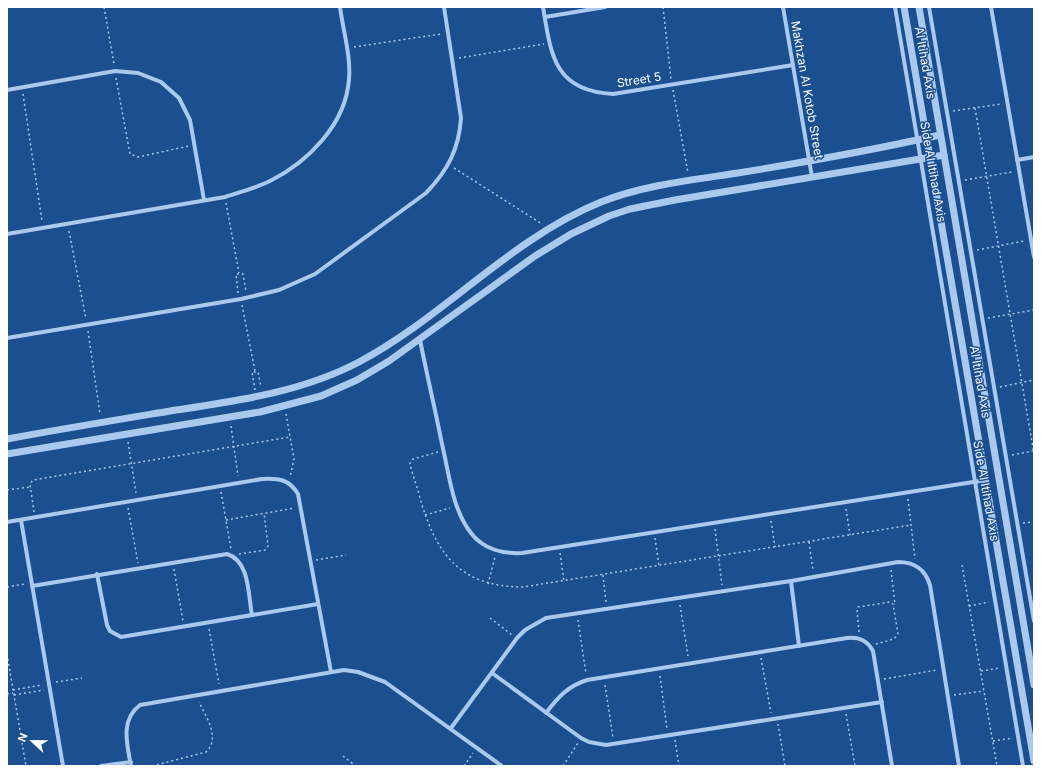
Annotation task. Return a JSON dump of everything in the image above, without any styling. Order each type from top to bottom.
[{"type":"street","points":[[7,234],[225,197],[253,189],[286,172],[313,150],[325,137],[335,123],[347,95],[349,78],[340,7]]},
{"type":"street","points":[[7,338],[247,298],[279,290],[315,274],[426,193],[440,178],[449,165],[460,134],[461,118],[444,7]]},
{"type":"street","name":"Street 5","points":[[543,7],[553,58],[561,71],[571,81],[584,89],[598,93],[613,94],[793,65]]},
{"type":"street","points":[[545,17],[605,7]]},
{"type":"street","name":"Makhzan Al Kotob Street","points":[[783,7],[812,177]]},
{"type":"street","name":"Side Al Itihad Axis","points":[[895,7],[1023,766]]},
{"type":"street","name":"Al Itihad Axis","points":[[904,7],[1034,761]]},
{"type":"street","name":"Al Itihad Axis","points":[[918,7],[1034,685]]},
{"type":"street","name":"Side Al Itihad Axis","points":[[929,7],[1034,622]]},
{"type":"street","points":[[991,7],[1034,257]]},
{"type":"street","points":[[7,90],[115,71],[150,77],[170,89],[186,108],[195,145],[204,200]]},
{"type":"street","points":[[7,439],[260,397],[311,383],[335,374],[376,352],[429,317],[549,228],[603,201],[646,189],[809,161],[940,135]]},
{"type":"street","points":[[7,454],[230,418],[284,407],[321,396],[357,380],[389,361],[535,256],[571,234],[609,216],[652,204],[944,155]]},
{"type":"street","points":[[1018,160],[1034,157]]},
{"type":"street","points":[[420,340],[456,506],[471,534],[482,544],[496,551],[508,554],[559,548],[986,480]]},
{"type":"street","points":[[7,522],[271,478],[287,481],[298,494],[301,507],[331,672]]},
{"type":"street","points":[[21,520],[63,766]]},
{"type":"street","points":[[31,584],[221,553],[232,555],[241,563],[252,615]]},
{"type":"street","points":[[451,728],[517,638],[525,630],[546,618],[576,612],[907,562],[916,565],[928,577],[959,766]]},
{"type":"street","points":[[97,574],[107,625],[115,635],[128,637],[318,604]]},
{"type":"street","points":[[792,580],[799,646]]},
{"type":"street","points":[[546,713],[562,693],[569,687],[587,680],[604,676],[847,638],[860,639],[870,646],[873,651],[892,766]]},
{"type":"street","points":[[101,766],[131,764],[126,725],[133,710],[140,705],[148,702],[344,670],[372,676],[398,690],[502,766]]},
{"type":"street","points":[[492,673],[581,738],[597,744],[614,744],[882,702]]},
{"type":"path","points":[[104,7],[130,154],[138,157],[195,145]]},
{"type":"path","points":[[663,7],[672,84],[689,181]]},
{"type":"path","points":[[346,48],[449,32]]},
{"type":"path","points":[[453,59],[550,43]]},
{"type":"path","points":[[22,87],[43,229]]},
{"type":"path","points":[[947,112],[1008,103]]},
{"type":"path","points":[[975,108],[1034,452],[1006,456]]},
{"type":"path","points":[[449,165],[549,228]]},
{"type":"path","points":[[959,181],[1019,171]]},
{"type":"path","points":[[225,197],[239,273],[243,274],[247,298]]},
{"type":"path","points":[[971,251],[1031,240]]},
{"type":"path","points":[[239,273],[235,276],[255,372],[258,372],[260,397]]},
{"type":"path","points":[[982,319],[1034,310]]},
{"type":"path","points":[[255,372],[251,373],[260,397]]},
{"type":"path","points":[[994,388],[1034,380]]},
{"type":"path","points":[[284,407],[294,465],[287,481]]},
{"type":"path","points":[[230,418],[239,483]]},
{"type":"path","points":[[126,434],[137,500]]},
{"type":"path","points":[[35,518],[30,487],[31,481],[33,480],[290,437]]},
{"type":"path","points":[[444,451],[413,459],[410,463],[425,515],[439,546],[449,559],[461,570],[488,584],[523,587],[911,526]]},
{"type":"path","points":[[220,486],[232,555],[267,548],[269,543],[264,513]]},
{"type":"path","points":[[7,490],[30,487]]},
{"type":"path","points":[[907,492],[916,565]]},
{"type":"path","points":[[128,502],[139,567]]},
{"type":"path","points":[[845,502],[850,535]]},
{"type":"path","points":[[425,515],[456,506]]},
{"type":"path","points":[[226,520],[301,507]]},
{"type":"path","points":[[770,514],[775,547]]},
{"type":"path","points":[[1017,524],[1034,522]]},
{"type":"path","points":[[714,523],[723,591]]},
{"type":"path","points":[[654,532],[659,566]]},
{"type":"path","points":[[809,542],[814,577]]},
{"type":"path","points":[[559,548],[564,581]]},
{"type":"path","points":[[488,584],[496,551]]},
{"type":"path","points":[[311,562],[346,555]]},
{"type":"path","points":[[173,562],[184,627]]},
{"type":"path","points":[[870,646],[897,637],[898,634],[890,564]]},
{"type":"path","points":[[962,565],[997,766]]},
{"type":"path","points":[[603,574],[607,608]]},
{"type":"path","points":[[7,587],[31,584]]},
{"type":"path","points":[[678,597],[689,663]]},
{"type":"path","points":[[969,606],[995,601]]},
{"type":"path","points":[[860,639],[858,607],[890,602],[895,606]]},
{"type":"path","points":[[576,612],[587,680]]},
{"type":"path","points":[[490,618],[517,638]]},
{"type":"path","points":[[208,623],[220,691]]},
{"type":"path","points":[[760,652],[772,719]]},
{"type":"path","points":[[7,654],[26,766]]},
{"type":"path","points":[[981,671],[1006,667]]},
{"type":"path","points":[[659,668],[668,736]]},
{"type":"path","points":[[878,680],[943,669]]},
{"type":"path","points":[[604,676],[614,744]]},
{"type":"path","points":[[7,694],[49,689]]},
{"type":"path","points":[[947,696],[984,691]]},
{"type":"path","points":[[152,766],[206,752],[210,748],[213,743],[212,730],[196,695]]},
{"type":"path","points":[[845,708],[855,766]]},
{"type":"path","points":[[778,718],[785,766]]},
{"type":"path","points":[[674,735],[679,766]]},
{"type":"path","points":[[993,741],[1018,737]]},
{"type":"path","points":[[563,766],[581,738]]},
{"type":"path","points":[[464,766],[477,748]]},
{"type":"path","points":[[343,756],[356,766]]}]
